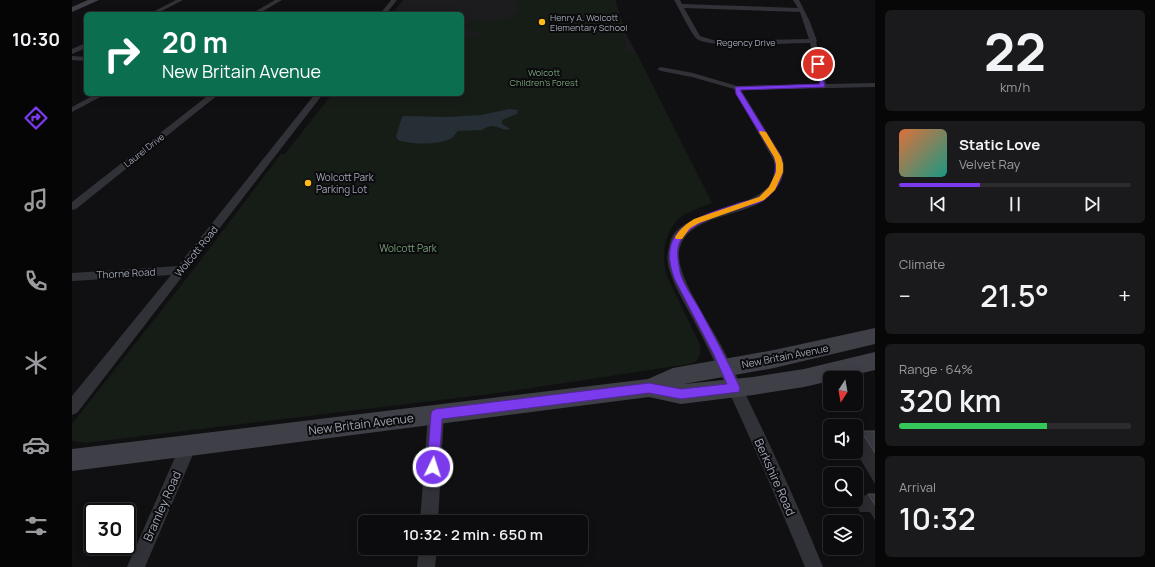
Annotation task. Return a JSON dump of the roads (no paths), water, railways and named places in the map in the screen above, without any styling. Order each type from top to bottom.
[{"type":"main road","points":[[72,10],[95,0]]},
{"type":"main road","name":"New Britain Avenue","points":[[649,388],[673,376],[725,368],[807,352],[875,336]]},
{"type":"main road","name":"New Britain Avenue","points":[[72,460],[649,388],[681,394],[735,388],[795,380],[875,361]]},
{"type":"street","points":[[156,12],[180,0]]},
{"type":"street","points":[[258,12],[279,0]]},
{"type":"street","points":[[385,12],[394,0]]},
{"type":"street","points":[[796,0],[810,26],[823,86]]},
{"type":"street","points":[[679,3],[802,10]]},
{"type":"street","name":"Regency Drive","points":[[679,3],[698,37],[703,40],[716,43],[814,41]]},
{"type":"street","points":[[72,52],[84,46]]},
{"type":"street","points":[[72,58],[84,60]]},
{"type":"street","points":[[661,69],[693,75],[737,88],[875,84]]},
{"type":"street","name":"Berkshire Road","points":[[737,88],[739,94],[778,157],[780,168],[778,178],[773,188],[762,198],[714,214],[688,226],[682,232],[674,248],[673,260],[679,280],[735,388],[814,567]]},
{"type":"street","points":[[72,110],[98,96]]},
{"type":"street","name":"Laurel Drive","points":[[72,207],[212,96]]},
{"type":"street","name":"Wolcott Road","points":[[72,408],[180,270],[277,150],[318,96]]},
{"type":"street","name":"Thorne Road","points":[[72,277],[180,270]]},
{"type":"street","points":[[429,515],[436,414]]},
{"type":"street","name":"Bramley Road","points":[[136,567],[189,445]]},
{"type":"street","points":[[426,567],[427,555]]},
{"type":"place","name":"Henry A. Wolcott Elementary School","points":[[542,22]]},
{"type":"place","name":"Wolcott Park Parking Lot","points":[[308,183]]},
{"type":"park label","name":"Wolcott Children's Forest","points":[[544,78]]},
{"type":"park label","name":"Wolcott Park","points":[[408,248]]}]
